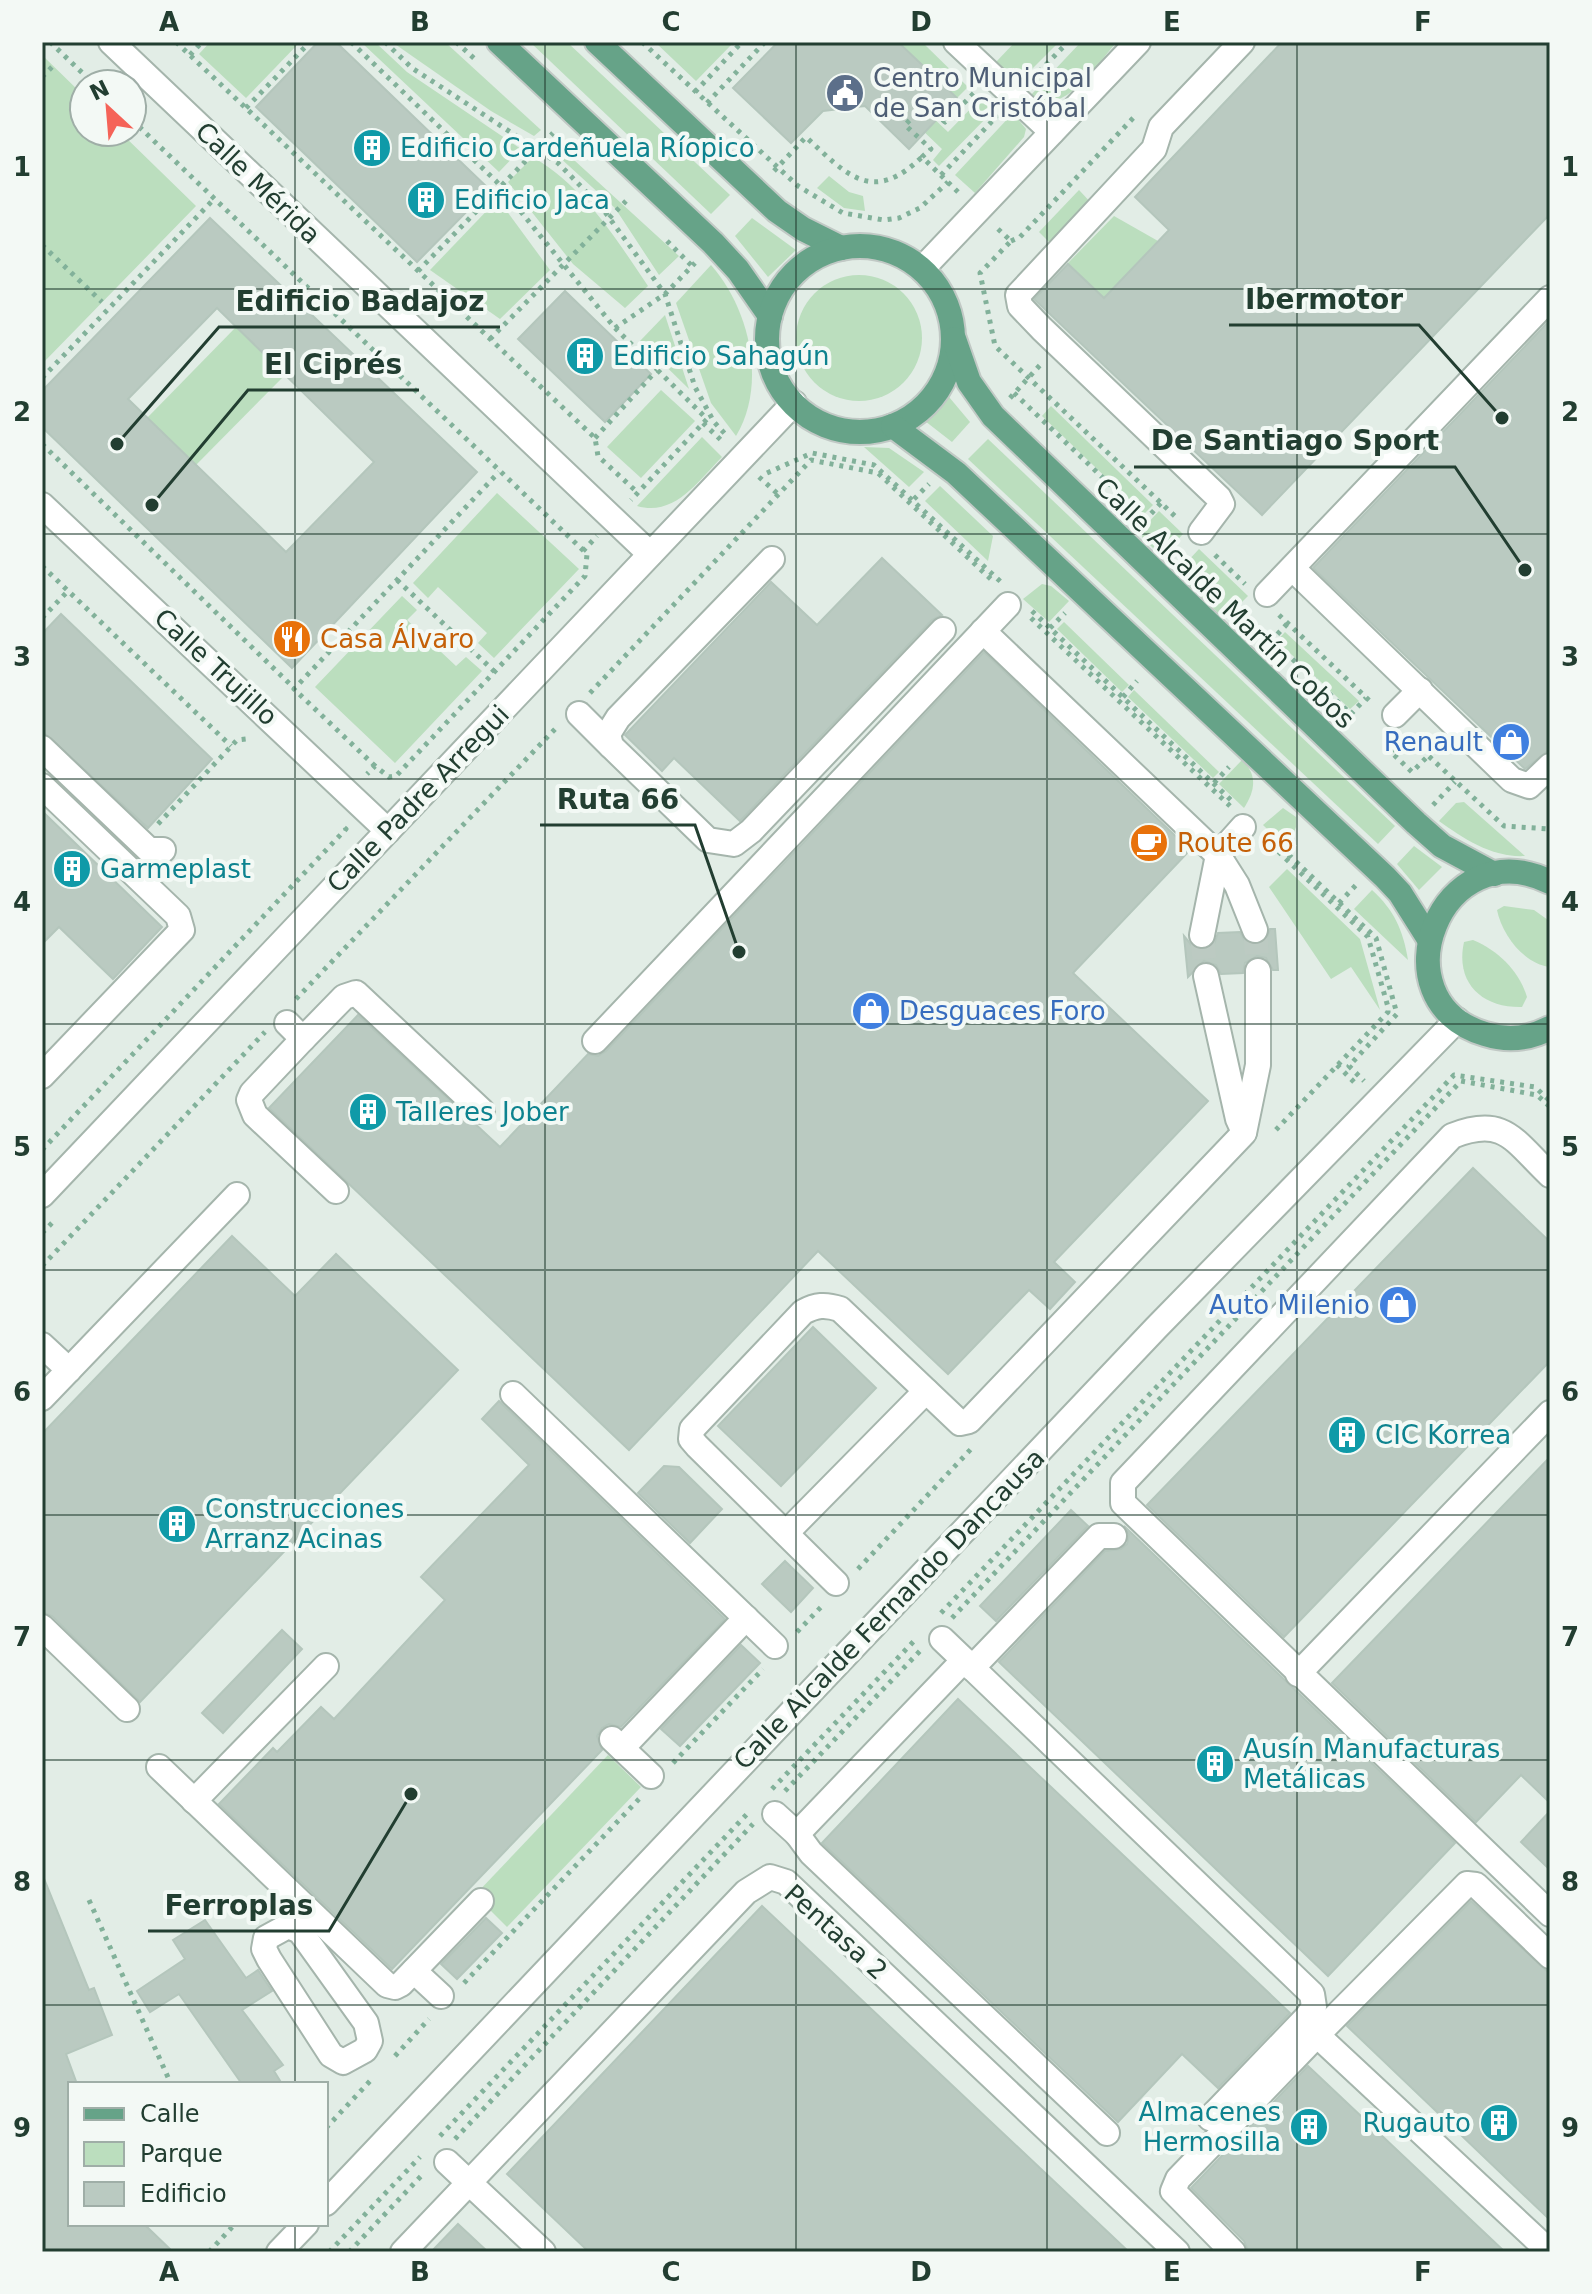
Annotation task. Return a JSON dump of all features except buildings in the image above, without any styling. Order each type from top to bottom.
[{"type":"main road","points":[[499,42],[713,243],[738,270],[770,316]]},
{"type":"main road","points":[[597,42],[759,195],[803,229],[841,248]]},
{"type":"main road","points":[[865,246],[890,250],[922,269],[945,301],[954,339],[946,375],[936,394],[893,426],[874,431],[837,429],[820,422],[794,403],[775,375],[769,355],[770,316],[786,283],[817,257],[841,248],[865,246]]},
{"type":"main road","name":"Calle Alcalde Martín Cobos","points":[[954,339],[969,382],[993,416],[1416,823],[1442,846],[1494,874]]},
{"type":"main road","points":[[893,426],[947,465],[1385,877],[1400,893],[1429,939]]},
{"type":"main road","points":[[1546,1035],[1496,1038],[1475,1031],[1457,1020],[1442,1003],[1432,983],[1427,961],[1429,939],[1437,916],[1452,896],[1471,882],[1494,874],[1517,872],[1550,882]]},
{"type":"street","name":"Calle Mérida","points":[[111,42],[650,554]]},
{"type":"street","points":[[956,42],[1052,132]]},
{"type":"street","points":[[922,269],[1138,42]]},
{"type":"street","points":[[1201,532],[1219,513],[1222,504],[1219,498],[1042,329],[1020,306],[1018,295],[1154,149],[1151,117],[1242,42]]},
{"type":"street","points":[[1269,601],[1293,569],[1550,298]]},
{"type":"street","name":"Calle Padre Arregui","points":[[42,1195],[794,403]]},
{"type":"street","name":"Calle Trujillo","points":[[42,505],[388,831]]},
{"type":"street","points":[[611,746],[608,734],[618,718],[772,559]]},
{"type":"street","points":[[1293,569],[1512,780],[1529,786],[1550,766]]},
{"type":"street","points":[[595,1041],[1014,600]]},
{"type":"street","points":[[576,711],[708,840],[734,844],[943,630]]},
{"type":"street","points":[[983,631],[1218,855],[1237,885],[1255,930]]},
{"type":"street","points":[[1390,717],[1420,690]]},
{"type":"street","points":[[42,748],[152,846]]},
{"type":"street","points":[[42,786],[178,916],[182,930],[42,1076]]},
{"type":"street","points":[[1202,935],[1218,855],[1249,823]]},
{"type":"street","points":[[836,1583],[691,1439],[692,1429],[803,1312],[814,1306],[840,1309],[960,1423],[969,1421],[1255,1139],[1258,971]]},
{"type":"street","points":[[1206,976],[1238,1119],[1255,1139]]},
{"type":"street","points":[[336,1191],[255,1115],[249,1100],[287,1024],[356,993],[482,1111]]},
{"type":"street","name":"Calle Alcalde Fernando Dancausa","points":[[328,2201],[1156,1328],[1457,1020]]},
{"type":"street","points":[[1550,1175],[1501,1129],[1476,1127],[1452,1136],[1207,1378],[1123,1483],[1123,1503],[1130,1513],[1550,1914]]},
{"type":"street","points":[[42,1398],[237,1195]]},
{"type":"street","points":[[42,1345],[69,1370]]},
{"type":"street","points":[[786,1533],[926,1391]]},
{"type":"street","points":[[513,1394],[775,1646]]},
{"type":"street","points":[[1298,1674],[1550,1413]]},
{"type":"street","points":[[797,1834],[1099,1536],[1107,1533],[1114,1536]]},
{"type":"street","points":[[651,1776],[617,1744],[746,1618]]},
{"type":"street","points":[[42,1627],[127,1709]]},
{"type":"street","points":[[942,1639],[1312,1994],[1314,2007],[1307,2017],[1210,2118]]},
{"type":"street","points":[[194,1801],[326,1666]]},
{"type":"street","points":[[159,1767],[380,1980],[395,1987],[481,1901]]},
{"type":"street","points":[[775,1814],[797,1834],[811,1853],[1107,2133]]},
{"type":"street","name":"Pentasa 2","points":[[403,2252],[746,1892],[770,1877],[786,1882],[1177,2252]]},
{"type":"street","points":[[1233,2252],[1173,2191],[1178,2179],[1467,1884],[1476,1885],[1550,1956]]},
{"type":"street","points":[[288,1926],[300,1931],[366,2023],[371,2035],[372,2063],[343,2062],[331,2055],[264,1949],[266,1938],[273,1931],[288,1926]]},
{"type":"street","points":[[414,1971],[441,1996]]},
{"type":"street","points":[[1317,2035],[1550,2252]]},
{"type":"street","points":[[439,2164],[469,2182],[543,2252]]},
{"type":"street","points":[[279,2252],[304,2226]]},
{"type":"path","points":[[50,42],[77,68]]},
{"type":"path","points":[[176,42],[595,438],[598,456],[638,493]]},
{"type":"path","points":[[190,55],[202,42]]},
{"type":"path","points":[[246,108],[310,42]]},
{"type":"path","points":[[351,42],[500,187],[615,328],[707,419],[612,520]]},
{"type":"path","points":[[385,42],[412,68],[538,149],[568,172],[609,218],[665,294],[695,387],[714,422],[745,454],[766,473],[812,453],[865,461],[884,472],[1368,937],[1388,1012],[1255,1139]]},
{"type":"path","points":[[642,42],[777,167],[832,208],[884,220],[899,218],[920,208],[948,182]]},
{"type":"path","points":[[695,92],[742,42]]},
{"type":"path","points":[[707,103],[765,42]]},
{"type":"path","points":[[42,77],[53,66]]},
{"type":"path","points":[[759,195],[777,167],[806,137],[840,168],[862,181],[893,180],[931,149],[905,125],[926,104],[945,122],[979,87]]},
{"type":"path","points":[[1011,241],[1020,237],[1151,117]]},
{"type":"path","points":[[418,271],[553,133]]},
{"type":"path","points":[[42,444],[389,777],[396,776],[585,576],[587,554],[148,135]]},
{"type":"path","points":[[922,157],[941,175]]},
{"type":"path","points":[[42,378],[214,199]]},
{"type":"path","points":[[490,339],[626,201]]},
{"type":"path","points":[[615,328],[665,294],[713,243]]},
{"type":"path","points":[[42,245],[102,302]]},
{"type":"path","points":[[595,438],[657,370]]},
{"type":"path","points":[[993,416],[1028,378]]},
{"type":"path","points":[[1014,393],[1146,519],[1161,503]]},
{"type":"path","points":[[42,1266],[287,1024],[811,460],[878,473],[912,501]]},
{"type":"path","points":[[912,501],[947,465]]},
{"type":"path","points":[[294,689],[499,472]]},
{"type":"path","points":[[42,566],[231,746]]},
{"type":"path","points":[[397,580],[495,672]]},
{"type":"path","points":[[42,618],[68,591]]},
{"type":"path","points":[[1269,601],[1287,624],[1504,826],[1550,829]]},
{"type":"path","points":[[1287,624],[1272,640],[1351,714],[1366,698]]},
{"type":"path","points":[[1121,699],[1138,681]]},
{"type":"path","points":[[1407,736],[1391,752],[1412,772],[1428,756]]},
{"type":"path","points":[[152,846],[231,746],[246,739],[255,747]]},
{"type":"path","points":[[42,1150],[346,829],[329,815],[375,766]]},
{"type":"path","points":[[1212,785],[1229,767]]},
{"type":"path","points":[[1249,823],[1376,938],[1397,1014],[1349,1066],[1408,1124]]},
{"type":"path","points":[[1408,1137],[1461,1081],[1537,1095],[1550,1107]]},
{"type":"path","points":[[89,1900],[170,2082]]},
{"type":"path","points":[[328,2125],[372,2063]]},
{"type":"path","points":[[349,2252],[439,2164]]},
{"type":"path","points":[[209,2252],[233,2226]]},
{"type":"green space","points":[[210,42],[300,42],[246,98],[199,54]]},
{"type":"green space","points":[[361,42],[375,42],[407,72],[521,149],[499,172]]},
{"type":"green space","points":[[392,42],[445,42],[541,130],[534,136],[491,111]]},
{"type":"green space","points":[[530,42],[567,42],[730,195],[711,214]]},
{"type":"green space","points":[[655,42],[734,42],[696,81]]},
{"type":"green space","points":[[898,42],[922,42],[968,87],[957,98]]},
{"type":"green space","points":[[1015,42],[1059,42],[1018,83],[996,62]]},
{"type":"green space","points":[[1081,42],[1117,42],[1067,95],[1055,101],[1042,101],[1030,96]]},
{"type":"green space","points":[[42,55],[68,80],[68,148],[136,148],[196,206],[42,364]]},
{"type":"green space","points":[[980,99],[993,111],[939,166],[933,160],[942,149],[919,127],[930,115],[948,132]]},
{"type":"green space","points":[[1013,113],[1026,129],[1024,137],[975,193],[955,175]]},
{"type":"green space","points":[[551,139],[679,256],[659,275],[615,208],[546,145]]},
{"type":"green space","points":[[533,157],[584,199],[648,286],[625,308],[573,264],[508,182]]},
{"type":"green space","points":[[829,176],[849,192],[863,196],[865,211],[844,208],[817,188]]},
{"type":"green space","points":[[1079,190],[1093,205],[1053,246],[1039,232]]},
{"type":"green space","points":[[498,199],[550,270],[500,319],[430,270]]},
{"type":"green space","points":[[1114,216],[1158,241],[1104,298],[1067,264]]},
{"type":"green space","points":[[752,218],[796,250],[768,277],[735,236]]},
{"type":"green space","points":[[711,265],[736,303],[750,348],[751,394],[736,436],[711,403],[676,303]]},
{"type":"green space","points":[[859,275],[883,280],[903,294],[917,314],[922,338],[917,362],[903,382],[883,396],[859,401],[835,396],[815,382],[801,362],[796,338],[801,314],[815,294],[835,280]]},
{"type":"green space","points":[[665,315],[689,389],[640,341]]},
{"type":"green space","points":[[236,327],[285,375],[196,465],[147,418]]},
{"type":"green space","points":[[661,390],[695,421],[641,478],[607,447]]},
{"type":"green space","points":[[949,397],[970,422],[952,442],[925,421]]},
{"type":"green space","points":[[1051,406],[1153,505],[1144,514],[1042,416]]},
{"type":"green space","points":[[702,437],[722,457],[685,495],[674,502],[651,508],[637,506]]},
{"type":"green space","points":[[988,439],[1395,826],[1378,844],[968,459]]},
{"type":"green space","points":[[864,447],[889,448],[924,472],[909,487]]},
{"type":"green space","points":[[940,486],[993,536],[988,561],[925,501]]},
{"type":"green space","points":[[497,493],[579,569],[494,658],[478,643],[487,633],[438,587],[428,598],[413,583]]},
{"type":"green space","points":[[1159,511],[1183,534],[1170,548],[1158,553],[1142,537],[1144,527]]},
{"type":"green space","points":[[1199,549],[1248,596],[1233,611],[1219,614],[1181,577],[1186,563]]},
{"type":"green space","points":[[1042,584],[1051,586],[1069,601],[1049,622],[1023,599]]},
{"type":"green space","points":[[402,596],[417,610],[407,620],[456,666],[466,657],[482,671],[395,763],[315,687]]},
{"type":"green space","points":[[1064,622],[1129,685],[1122,692],[1057,629]]},
{"type":"green space","points":[[1285,632],[1359,701],[1350,709],[1277,641]]},
{"type":"green space","points":[[1134,690],[1219,772],[1213,778],[1128,697]]},
{"type":"green space","points":[[1242,760],[1253,777],[1251,795],[1244,808],[1219,784]]},
{"type":"green space","points":[[1464,802],[1525,856],[1490,851],[1439,821],[1456,803]]},
{"type":"green space","points":[[1283,808],[1296,817],[1296,827],[1288,849],[1263,825]]},
{"type":"green space","points":[[1414,846],[1442,867],[1419,890],[1397,864]]},
{"type":"green space","points":[[1287,869],[1360,939],[1380,1010],[1351,967],[1331,979],[1269,887]]},
{"type":"green space","points":[[1372,890],[1396,921],[1408,960],[1354,909]]},
{"type":"green space","points":[[1504,906],[1534,910],[1548,920],[1550,967],[1531,960],[1509,938],[1497,910]]},
{"type":"green space","points":[[1473,940],[1499,956],[1513,970],[1527,997],[1522,1007],[1484,998],[1468,981],[1462,957],[1464,942]]},
{"type":"green space","points":[[608,1755],[641,1787],[507,1927],[475,1895]]},
{"type":"tunnel","points":[[1255,930],[1258,971]]},
{"type":"tunnel","points":[[1202,935],[1206,976]]},
{"type":"place","name":"Centro Municipal de San Cristóbal","points":[[845,93]]},
{"type":"place","name":"Edificio Cardeñuela Ríopico","points":[[372,148]]},
{"type":"place","name":"Edificio Jaca","points":[[426,200]]},
{"type":"place","name":"Edificio Sahagún","points":[[585,356]]},
{"type":"place","name":"Ibermotor","points":[[1502,418]]},
{"type":"place","name":"Edificio Badajoz","points":[[117,444]]},
{"type":"place","name":"El Ciprés","points":[[152,505]]},
{"type":"place","name":"De Santiago Sport","points":[[1525,570]]},
{"type":"place","name":"Casa Álvaro","points":[[292,639]]},
{"type":"place","name":"Renault","points":[[1511,742]]},
{"type":"place","name":"Route 66","points":[[1149,843]]},
{"type":"place","name":"Garmeplast","points":[[72,869]]},
{"type":"place","name":"Ruta 66","points":[[739,952]]},
{"type":"place","name":"Desguaces Foro","points":[[871,1011]]},
{"type":"place","name":"Talleres Jober","points":[[368,1112]]},
{"type":"place","name":"Auto Milenio","points":[[1398,1305]]},
{"type":"place","name":"CIC Korrea","points":[[1347,1435]]},
{"type":"place","name":"Construcciones Arranz Acinas","points":[[177,1524]]},
{"type":"place","name":"Ausín Manufacturas Metálicas","points":[[1215,1764]]},
{"type":"place","name":"Ferroplas","points":[[411,1794]]},
{"type":"place","name":"Rugauto","points":[[1499,2123]]},
{"type":"place","name":"Almacenes Hermosilla","points":[[1309,2127]]}]
